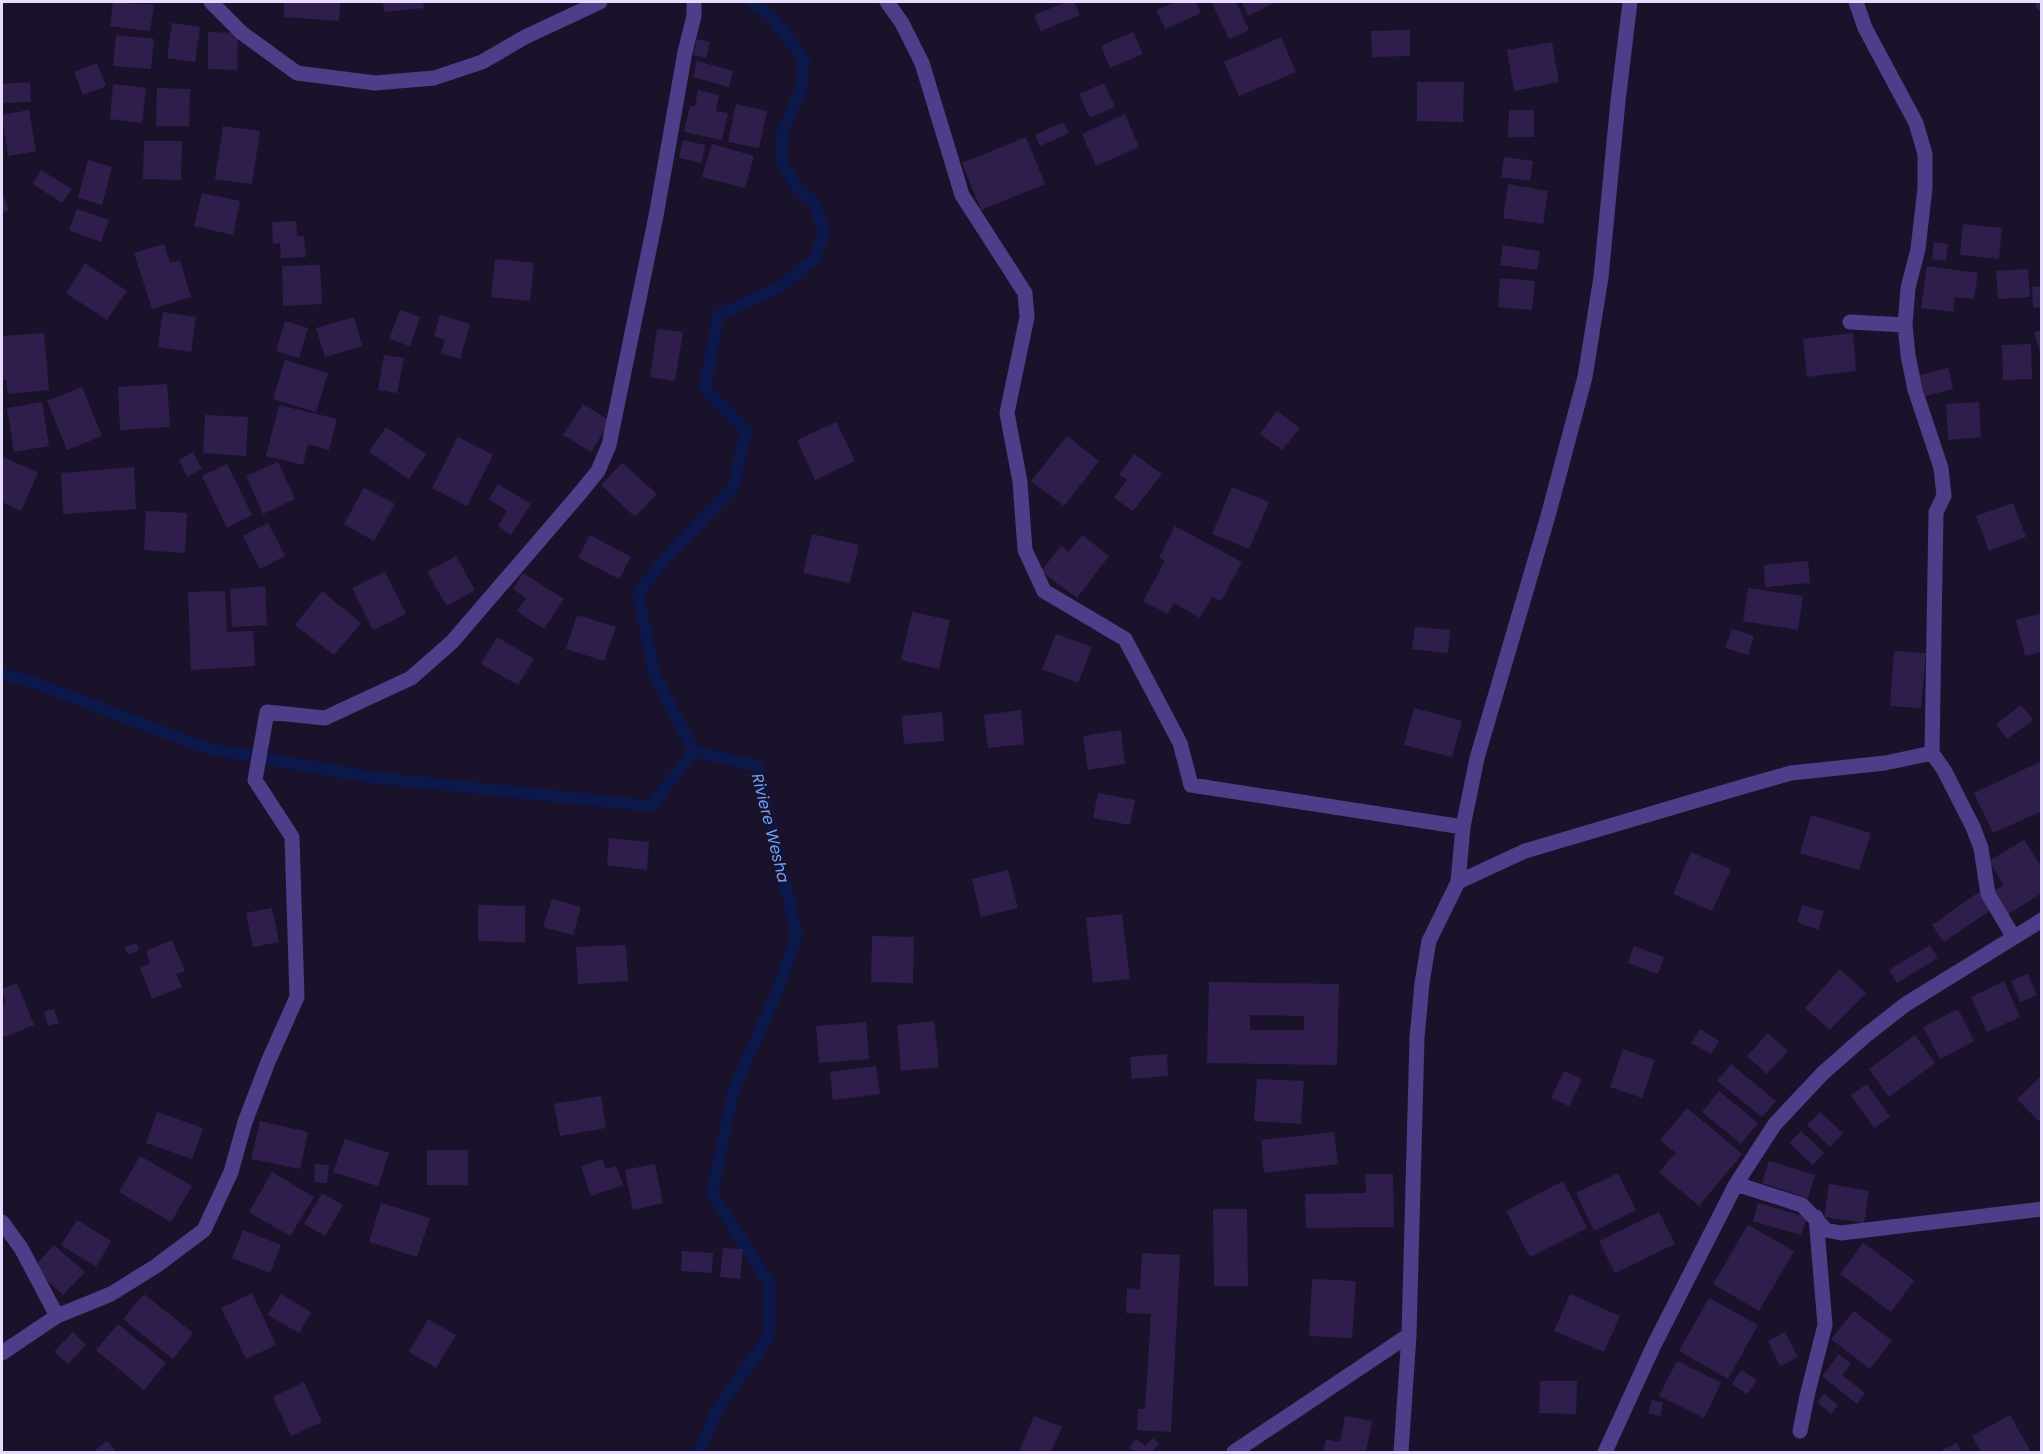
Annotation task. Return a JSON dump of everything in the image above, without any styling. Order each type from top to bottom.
[{"type":"street","points":[[211,2],[242,33],[297,73],[375,83],[434,78],[482,62],[525,37],[600,2]]},
{"type":"street","points":[[2,1353],[57,1316],[111,1294],[156,1266],[204,1230],[231,1172],[245,1122],[297,997],[292,837],[255,780],[267,712],[325,718],[411,678],[452,642],[598,471],[609,445],[624,379],[685,52],[694,16],[694,2]]},
{"type":"street","points":[[887,2],[902,23],[922,63],[962,195],[1025,293],[1027,317],[1007,413],[1020,482],[1025,550],[1044,591],[1125,639],[1180,743],[1191,785],[1463,827]]},
{"type":"street","points":[[1401,1452],[1409,1335],[1417,1038],[1422,982],[1429,941],[1458,882],[1463,827],[1477,758],[1548,516],[1584,377],[1601,277],[1630,2]]},
{"type":"street","points":[[1856,2],[1865,28],[1916,123],[1925,154],[1925,188],[1918,249],[1908,288],[1905,325],[1915,390],[1941,468],[1944,496],[1936,512],[1932,753],[1944,770],[1974,827],[1982,848],[1988,894],[2013,936]]},
{"type":"street","points":[[1850,322],[1905,325]]},
{"type":"street","points":[[1458,882],[1525,851],[1791,773],[1885,764],[1932,753]]},
{"type":"street","points":[[1605,1452],[1654,1345],[1736,1184],[1775,1124],[1822,1074],[1865,1035],[1906,1004],[2042,920]]},
{"type":"street","points":[[1736,1184],[1802,1205],[1826,1230],[1841,1233],[2042,1209]]},
{"type":"street","points":[[1800,1431],[1825,1325],[1816,1217]]},
{"type":"street","points":[[2,1222],[21,1248],[57,1316]]},
{"type":"street","points":[[1234,1452],[1409,1335]]},
{"type":"building","points":[[113,2],[154,5],[150,31],[110,26]]},
{"type":"building","points":[[284,2],[340,2],[339,21],[284,17]]},
{"type":"building","points":[[383,2],[423,2],[424,8],[384,12]]},
{"type":"building","points":[[1067,2],[1074,2],[1080,15],[1041,31],[1034,15]]},
{"type":"building","points":[[1176,2],[1196,2],[1201,13],[1165,29],[1156,10]]},
{"type":"building","points":[[1236,2],[1249,30],[1229,39],[1212,3]]},
{"type":"building","points":[[1242,2],[1276,2],[1248,16]]},
{"type":"building","points":[[2035,2],[2042,2],[2042,10],[2038,11]]},
{"type":"building","points":[[172,23],[200,27],[195,62],[167,58]]},
{"type":"building","points":[[1410,30],[1410,56],[1372,57],[1371,31]]},
{"type":"building","points":[[208,32],[238,33],[237,70],[208,69]]},
{"type":"building","points":[[1133,32],[1143,54],[1110,68],[1101,46]]},
{"type":"building","points":[[116,35],[154,39],[151,69],[113,66]]},
{"type":"building","points":[[1281,37],[1296,72],[1239,96],[1224,62]]},
{"type":"building","points":[[697,39],[710,42],[706,58],[693,55]]},
{"type":"building","points":[[1552,42],[1559,82],[1514,91],[1507,50]]},
{"type":"building","points":[[697,61],[733,71],[729,87],[693,77]]},
{"type":"building","points":[[97,63],[106,86],[83,95],[74,72]]},
{"type":"building","points":[[30,82],[31,102],[2,103],[2,84]]},
{"type":"building","points":[[1417,82],[1464,82],[1463,122],[1417,121]]},
{"type":"building","points":[[1104,83],[1115,107],[1090,118],[1079,94]]},
{"type":"building","points":[[113,84],[146,88],[142,123],[110,119]]},
{"type":"building","points":[[157,88],[190,89],[189,126],[156,126]]},
{"type":"building","points":[[698,90],[719,95],[716,111],[728,113],[722,140],[684,132],[690,106],[695,106]]},
{"type":"building","points":[[736,104],[767,111],[759,148],[728,142]]},
{"type":"building","points":[[29,110],[36,151],[8,156],[2,115]]},
{"type":"building","points":[[1509,110],[1534,110],[1534,137],[1508,137]]},
{"type":"building","points":[[1125,114],[1139,147],[1096,166],[1082,134]]},
{"type":"building","points":[[1063,122],[1069,133],[1040,146],[1035,135]]},
{"type":"building","points":[[223,126],[260,131],[252,184],[215,179]]},
{"type":"building","points":[[1026,137],[1045,184],[981,210],[962,163]]},
{"type":"building","points":[[683,140],[705,145],[702,163],[679,158]]},
{"type":"building","points":[[144,141],[182,141],[181,180],[143,179]]},
{"type":"building","points":[[712,144],[754,156],[745,188],[702,177]]},
{"type":"building","points":[[1504,157],[1533,161],[1530,181],[1501,177]]},
{"type":"building","points":[[88,160],[112,167],[102,205],[78,198]]},
{"type":"building","points":[[41,170],[72,189],[62,203],[33,184]]},
{"type":"building","points":[[1508,184],[1548,191],[1543,224],[1503,218]]},
{"type":"building","points":[[2,193],[9,210],[2,213]]},
{"type":"building","points":[[202,193],[240,201],[233,235],[194,226]]},
{"type":"building","points":[[77,209],[109,220],[101,242],[69,230]]},
{"type":"building","points":[[296,221],[297,236],[304,236],[306,257],[281,258],[280,243],[273,244],[272,222]]},
{"type":"building","points":[[1963,224],[2002,228],[1999,259],[1960,255]]},
{"type":"building","points":[[1934,242],[1948,244],[1946,261],[1932,259]]},
{"type":"building","points":[[164,244],[170,263],[180,260],[191,297],[152,309],[134,253]]},
{"type":"building","points":[[1503,245],[1540,251],[1537,270],[1500,265]]},
{"type":"building","points":[[495,259],[534,263],[530,301],[491,297]]},
{"type":"building","points":[[85,263],[127,291],[107,320],[66,293]]},
{"type":"building","points":[[320,265],[322,304],[283,306],[282,266]]},
{"type":"building","points":[[1927,266],[1978,273],[1974,299],[1955,297],[1953,312],[1921,308]]},
{"type":"building","points":[[2028,269],[2030,297],[1998,299],[1996,271]]},
{"type":"building","points":[[1500,278],[1535,281],[1532,310],[1498,307]]},
{"type":"building","points":[[2042,286],[2042,307],[2033,308],[2032,287]]},
{"type":"building","points":[[400,310],[420,317],[410,346],[389,339]]},
{"type":"building","points":[[163,312],[196,317],[191,352],[158,347]]},
{"type":"building","points":[[440,315],[470,324],[460,359],[441,353],[445,340],[434,336]]},
{"type":"building","points":[[354,317],[362,346],[325,357],[316,328]]},
{"type":"building","points":[[285,321],[308,328],[299,358],[276,351]]},
{"type":"building","points":[[657,329],[683,332],[675,381],[650,377]]},
{"type":"building","points":[[2042,330],[2042,356],[2041,356],[2034,332]]},
{"type":"building","points":[[44,333],[49,390],[8,394],[6,380],[2,380],[3,336]]},
{"type":"building","points":[[1853,333],[1856,371],[1807,377],[1803,339]]},
{"type":"building","points":[[2031,344],[2032,379],[2003,380],[2002,345]]},
{"type":"building","points":[[384,355],[404,358],[397,393],[378,390]]},
{"type":"building","points":[[285,360],[328,373],[316,412],[273,399]]},
{"type":"building","points":[[1948,368],[1953,389],[1925,396],[1919,375]]},
{"type":"building","points":[[167,384],[170,427],[120,430],[118,387]]},
{"type":"building","points":[[82,387],[102,436],[67,450],[47,401]]},
{"type":"building","points":[[42,402],[49,446],[14,452],[7,408]]},
{"type":"building","points":[[1979,402],[1981,437],[1948,440],[1946,404]]},
{"type":"building","points":[[583,404],[610,421],[591,452],[563,435]]},
{"type":"building","points":[[279,405],[337,419],[329,450],[308,444],[303,465],[266,456]]},
{"type":"building","points":[[1277,411],[1300,428],[1282,450],[1260,434]]},
{"type":"building","points":[[205,415],[248,417],[246,456],[203,453]]},
{"type":"building","points":[[836,422],[855,461],[815,480],[797,440]]},
{"type":"building","points":[[386,427],[426,454],[409,479],[369,452]]},
{"type":"building","points":[[1067,436],[1099,461],[1064,506],[1031,481]]},
{"type":"building","points":[[458,437],[493,455],[467,506],[432,488]]},
{"type":"building","points":[[193,452],[202,469],[187,477],[179,460]]},
{"type":"building","points":[[1134,454],[1162,474],[1133,511],[1114,498],[1127,480],[1119,474]]},
{"type":"building","points":[[2,456],[38,473],[21,511],[2,502]]},
{"type":"building","points":[[278,462],[295,499],[263,514],[246,476]]},
{"type":"building","points":[[622,463],[657,494],[635,517],[601,485]]},
{"type":"building","points":[[227,464],[252,515],[227,528],[202,476]]},
{"type":"building","points":[[134,467],[136,509],[63,514],[61,473]]},
{"type":"building","points":[[498,484],[531,504],[511,535],[498,526],[507,511],[489,499]]},
{"type":"building","points":[[1232,487],[1269,502],[1249,549],[1212,534]]},
{"type":"building","points":[[364,488],[395,504],[374,541],[344,524]]},
{"type":"building","points":[[2013,503],[2026,537],[1989,551],[1976,516]]},
{"type":"building","points":[[146,511],[187,513],[185,553],[144,550]]},
{"type":"building","points":[[268,523],[285,556],[260,569],[243,536]]},
{"type":"building","points":[[1175,526],[1242,562],[1221,601],[1212,597],[1200,618],[1174,603],[1168,614],[1143,601],[1165,561],[1159,557]]},
{"type":"building","points":[[812,534],[859,545],[850,583],[803,573]]},
{"type":"building","points":[[590,535],[631,557],[619,579],[578,558]]},
{"type":"building","points":[[1082,535],[1109,556],[1077,598],[1041,571],[1061,546],[1069,552]]},
{"type":"building","points":[[456,556],[475,590],[447,606],[427,572]]},
{"type":"building","points":[[1808,561],[1810,583],[1765,587],[1764,565]]},
{"type":"building","points":[[385,572],[406,614],[373,630],[352,588]]},
{"type":"building","points":[[523,573],[564,599],[544,629],[517,611],[526,598],[513,589]]},
{"type":"building","points":[[265,586],[267,625],[232,627],[230,589]]},
{"type":"building","points":[[1748,588],[1803,596],[1798,630],[1743,621]]},
{"type":"building","points":[[225,591],[227,632],[253,631],[255,666],[191,670],[188,592]]},
{"type":"building","points":[[322,591],[361,623],[334,655],[295,625]]},
{"type":"building","points":[[912,612],[950,620],[939,669],[901,660]]},
{"type":"building","points":[[2042,613],[2042,652],[2025,656],[2016,620]]},
{"type":"building","points":[[577,615],[616,627],[604,661],[566,649]]},
{"type":"building","points":[[1415,627],[1450,630],[1448,653],[1412,649]]},
{"type":"building","points":[[1732,629],[1754,636],[1748,655],[1725,648]]},
{"type":"building","points":[[1056,634],[1092,647],[1078,683],[1042,669]]},
{"type":"building","points":[[497,637],[534,659],[518,685],[481,664]]},
{"type":"building","points":[[1894,651],[1926,653],[1921,708],[1890,706]]},
{"type":"building","points":[[2021,705],[2033,720],[2007,739],[1996,724]]},
{"type":"building","points":[[1414,708],[1462,721],[1452,757],[1404,745]]},
{"type":"building","points":[[1021,710],[1024,744],[988,748],[984,715]]},
{"type":"building","points":[[942,712],[944,741],[904,744],[902,716]]},
{"type":"building","points":[[1121,730],[1125,764],[1088,770],[1083,736]]},
{"type":"building","points":[[2042,761],[2042,811],[1993,833],[1974,793]]},
{"type":"building","points":[[1098,793],[1135,800],[1130,825],[1093,818]]},
{"type":"building","points":[[1811,815],[1871,833],[1859,870],[1800,853]]},
{"type":"building","points":[[609,838],[649,842],[647,870],[607,865]]},
{"type":"building","points":[[2024,840],[2042,868],[2042,893],[2008,914],[1994,891],[2004,885],[1989,861]]},
{"type":"building","points":[[1691,852],[1731,869],[1712,911],[1673,894]]},
{"type":"building","points":[[1008,870],[1018,908],[981,917],[972,879]]},
{"type":"building","points":[[1979,892],[1992,909],[1944,942],[1932,925]]},
{"type":"building","points":[[552,899],[581,907],[573,935],[543,927]]},
{"type":"building","points":[[478,905],[525,906],[525,942],[478,941]]},
{"type":"building","points":[[1802,905],[1824,911],[1818,930],[1797,922]]},
{"type":"building","points":[[272,908],[279,942],[253,947],[246,913]]},
{"type":"building","points":[[1122,914],[1130,979],[1093,983],[1086,918]]},
{"type":"building","points":[[872,936],[914,937],[913,983],[871,982]]},
{"type":"building","points":[[172,940],[185,971],[176,974],[182,987],[152,999],[140,968],[150,963],[146,951]]},
{"type":"building","points":[[137,943],[139,950],[128,955],[125,947]]},
{"type":"building","points":[[626,945],[628,981],[578,984],[576,947]]},
{"type":"building","points":[[1930,945],[1938,958],[1897,983],[1889,970]]},
{"type":"building","points":[[1634,946],[1664,957],[1658,974],[1628,963]]},
{"type":"building","points":[[1840,969],[1866,993],[1830,1030],[1805,1008]]},
{"type":"building","points":[[2028,974],[2037,995],[2020,1002],[2011,981]]},
{"type":"building","points":[[2004,981],[2020,1017],[1987,1032],[1971,997]]},
{"type":"building","points":[[1209,982],[1339,984],[1337,1065],[1207,1063]],"holes":[[[1250,1015],[1304,1016],[1304,1030],[1250,1030]]]},
{"type":"building","points":[[17,983],[34,1025],[2,1038],[2,1005],[6,1004],[2,989]]},
{"type":"building","points":[[54,1009],[59,1023],[48,1026],[44,1012]]},
{"type":"building","points":[[1958,1009],[1974,1041],[1940,1059],[1923,1027]]},
{"type":"building","points":[[934,1021],[939,1067],[901,1071],[897,1025]]},
{"type":"building","points":[[866,1022],[869,1059],[819,1063],[816,1026]]},
{"type":"building","points":[[1700,1029],[1719,1041],[1711,1054],[1691,1043]]},
{"type":"building","points":[[1768,1033],[1788,1051],[1767,1074],[1747,1056]]},
{"type":"building","points":[[1915,1035],[1935,1063],[1889,1097],[1869,1069]]},
{"type":"building","points":[[1623,1049],[1655,1060],[1642,1098],[1610,1087]]},
{"type":"building","points":[[1167,1054],[1168,1076],[1132,1079],[1130,1057]]},
{"type":"building","points":[[1731,1064],[1776,1101],[1762,1117],[1717,1081]]},
{"type":"building","points":[[876,1066],[880,1094],[833,1100],[830,1072]]},
{"type":"building","points":[[1564,1071],[1582,1079],[1569,1106],[1551,1098]]},
{"type":"building","points":[[2042,1075],[2042,1119],[2039,1121],[2017,1099]]},
{"type":"building","points":[[1257,1079],[1304,1081],[1301,1124],[1254,1121]]},
{"type":"building","points":[[1867,1084],[1890,1117],[1874,1128],[1851,1095]]},
{"type":"building","points":[[1719,1091],[1758,1123],[1741,1144],[1702,1112]]},
{"type":"building","points":[[601,1096],[606,1128],[560,1136],[554,1104]]},
{"type":"building","points":[[1687,1108],[1742,1154],[1699,1206],[1659,1172],[1676,1153],[1660,1140]]},
{"type":"building","points":[[157,1112],[203,1128],[192,1159],[146,1143]]},
{"type":"building","points":[[1820,1112],[1843,1133],[1830,1147],[1807,1125]]},
{"type":"building","points":[[260,1121],[308,1132],[300,1169],[251,1159]]},
{"type":"building","points":[[1801,1131],[1824,1153],[1813,1165],[1789,1143]]},
{"type":"building","points":[[1334,1132],[1338,1164],[1264,1173],[1261,1140]]},
{"type":"building","points":[[345,1139],[389,1153],[378,1186],[333,1172]]},
{"type":"building","points":[[427,1150],[468,1150],[468,1185],[427,1185]]},
{"type":"building","points":[[140,1156],[192,1186],[171,1222],[119,1192]]},
{"type":"building","points":[[602,1159],[606,1169],[616,1166],[623,1185],[591,1196],[581,1167]]},
{"type":"building","points":[[1769,1161],[1815,1175],[1808,1198],[1762,1183]]},
{"type":"building","points":[[315,1164],[329,1165],[327,1183],[314,1182]]},
{"type":"building","points":[[655,1164],[663,1203],[633,1210],[625,1170]]},
{"type":"building","points":[[272,1172],[314,1197],[290,1236],[249,1212]]},
{"type":"building","points":[[1618,1173],[1636,1210],[1594,1231],[1576,1193]]},
{"type":"building","points":[[1365,1174],[1393,1174],[1394,1227],[1306,1228],[1305,1194],[1366,1193]]},
{"type":"building","points":[[1563,1181],[1587,1228],[1530,1257],[1506,1211]]},
{"type":"building","points":[[1829,1184],[1869,1191],[1864,1223],[1824,1217]]},
{"type":"building","points":[[322,1193],[343,1205],[325,1236],[304,1224]]},
{"type":"building","points":[[381,1203],[430,1218],[417,1257],[369,1242]]},
{"type":"building","points":[[1758,1203],[1807,1217],[1801,1235],[1753,1221]]},
{"type":"building","points":[[1213,1209],[1247,1209],[1248,1286],[1214,1286]]},
{"type":"building","points":[[1659,1212],[1675,1244],[1615,1273],[1599,1241]]},
{"type":"building","points":[[77,1220],[111,1241],[96,1267],[61,1245]]},
{"type":"building","points":[[1748,1225],[1794,1251],[1759,1311],[1713,1284]]},
{"type":"building","points":[[243,1230],[281,1245],[270,1273],[232,1258]]},
{"type":"building","points":[[1863,1243],[1914,1280],[1891,1312],[1840,1274]]},
{"type":"building","points":[[54,1245],[85,1272],[63,1295],[33,1268]]},
{"type":"building","points":[[723,1248],[743,1249],[740,1279],[720,1277]]},
{"type":"building","points":[[682,1251],[713,1253],[712,1273],[681,1271]]},
{"type":"building","points":[[1142,1253],[1180,1255],[1171,1432],[1137,1430],[1138,1409],[1145,1409],[1151,1314],[1126,1313],[1127,1288],[1140,1289]]},
{"type":"building","points":[[1312,1279],[1356,1281],[1352,1338],[1309,1336]]},
{"type":"building","points":[[252,1293],[276,1345],[246,1359],[221,1308]]},
{"type":"building","points":[[144,1294],[193,1333],[173,1359],[123,1319]]},
{"type":"building","points":[[281,1294],[311,1312],[299,1333],[268,1315]]},
{"type":"building","points":[[1570,1294],[1620,1316],[1604,1352],[1554,1331]]},
{"type":"building","points":[[1709,1298],[1758,1325],[1728,1379],[1679,1351]]},
{"type":"building","points":[[1854,1311],[1892,1341],[1870,1369],[1831,1339]]},
{"type":"building","points":[[428,1319],[456,1335],[436,1368],[409,1352]]},
{"type":"building","points":[[118,1324],[166,1363],[144,1390],[96,1350]]},
{"type":"building","points":[[73,1332],[86,1345],[68,1364],[54,1352]]},
{"type":"building","points":[[1785,1332],[1798,1357],[1780,1366],[1768,1341]]},
{"type":"building","points":[[1839,1354],[1851,1364],[1842,1375],[1865,1393],[1857,1404],[1822,1376]]},
{"type":"building","points":[[1677,1361],[1721,1383],[1704,1418],[1659,1396]]},
{"type":"building","points":[[1741,1370],[1757,1380],[1747,1394],[1732,1384]]},
{"type":"building","points":[[1540,1381],[1577,1381],[1576,1414],[1539,1413]]},
{"type":"building","points":[[304,1382],[322,1422],[291,1436],[273,1397]]},
{"type":"building","points":[[1824,1394],[1838,1405],[1831,1414],[1817,1402]]},
{"type":"building","points":[[1652,1400],[1663,1403],[1660,1416],[1648,1413]]},
{"type":"building","points":[[2010,1415],[2031,1452],[1981,1452],[1972,1436]]},
{"type":"building","points":[[1034,1416],[1062,1427],[1051,1452],[1019,1452]]},
{"type":"building","points":[[1345,1416],[1372,1421],[1366,1452],[1323,1452],[1326,1439],[1340,1442]]},
{"type":"building","points":[[1152,1438],[1159,1443],[1152,1452],[1136,1452],[1129,1448],[1136,1439],[1145,1446]]},
{"type":"building","points":[[107,1441],[117,1452],[93,1452]]},
{"type":"building","points":[[1957,1443],[1962,1452],[1943,1452],[1942,1450]]},
{"type":"waterway","name":"Riviere Wesha","points":[[699,1452],[719,1406],[769,1337],[769,1283],[712,1193],[733,1092],[777,991],[797,935],[757,766],[694,751],[654,674],[638,593],[669,554],[733,488],[746,431],[705,388],[718,315],[780,287],[815,258],[824,232],[815,204],[796,186],[782,163],[782,135],[802,86],[804,59],[772,17],[752,2]]},
{"type":"waterway","points":[[2,674],[27,680],[205,748],[370,777],[651,806],[694,751]]}]
